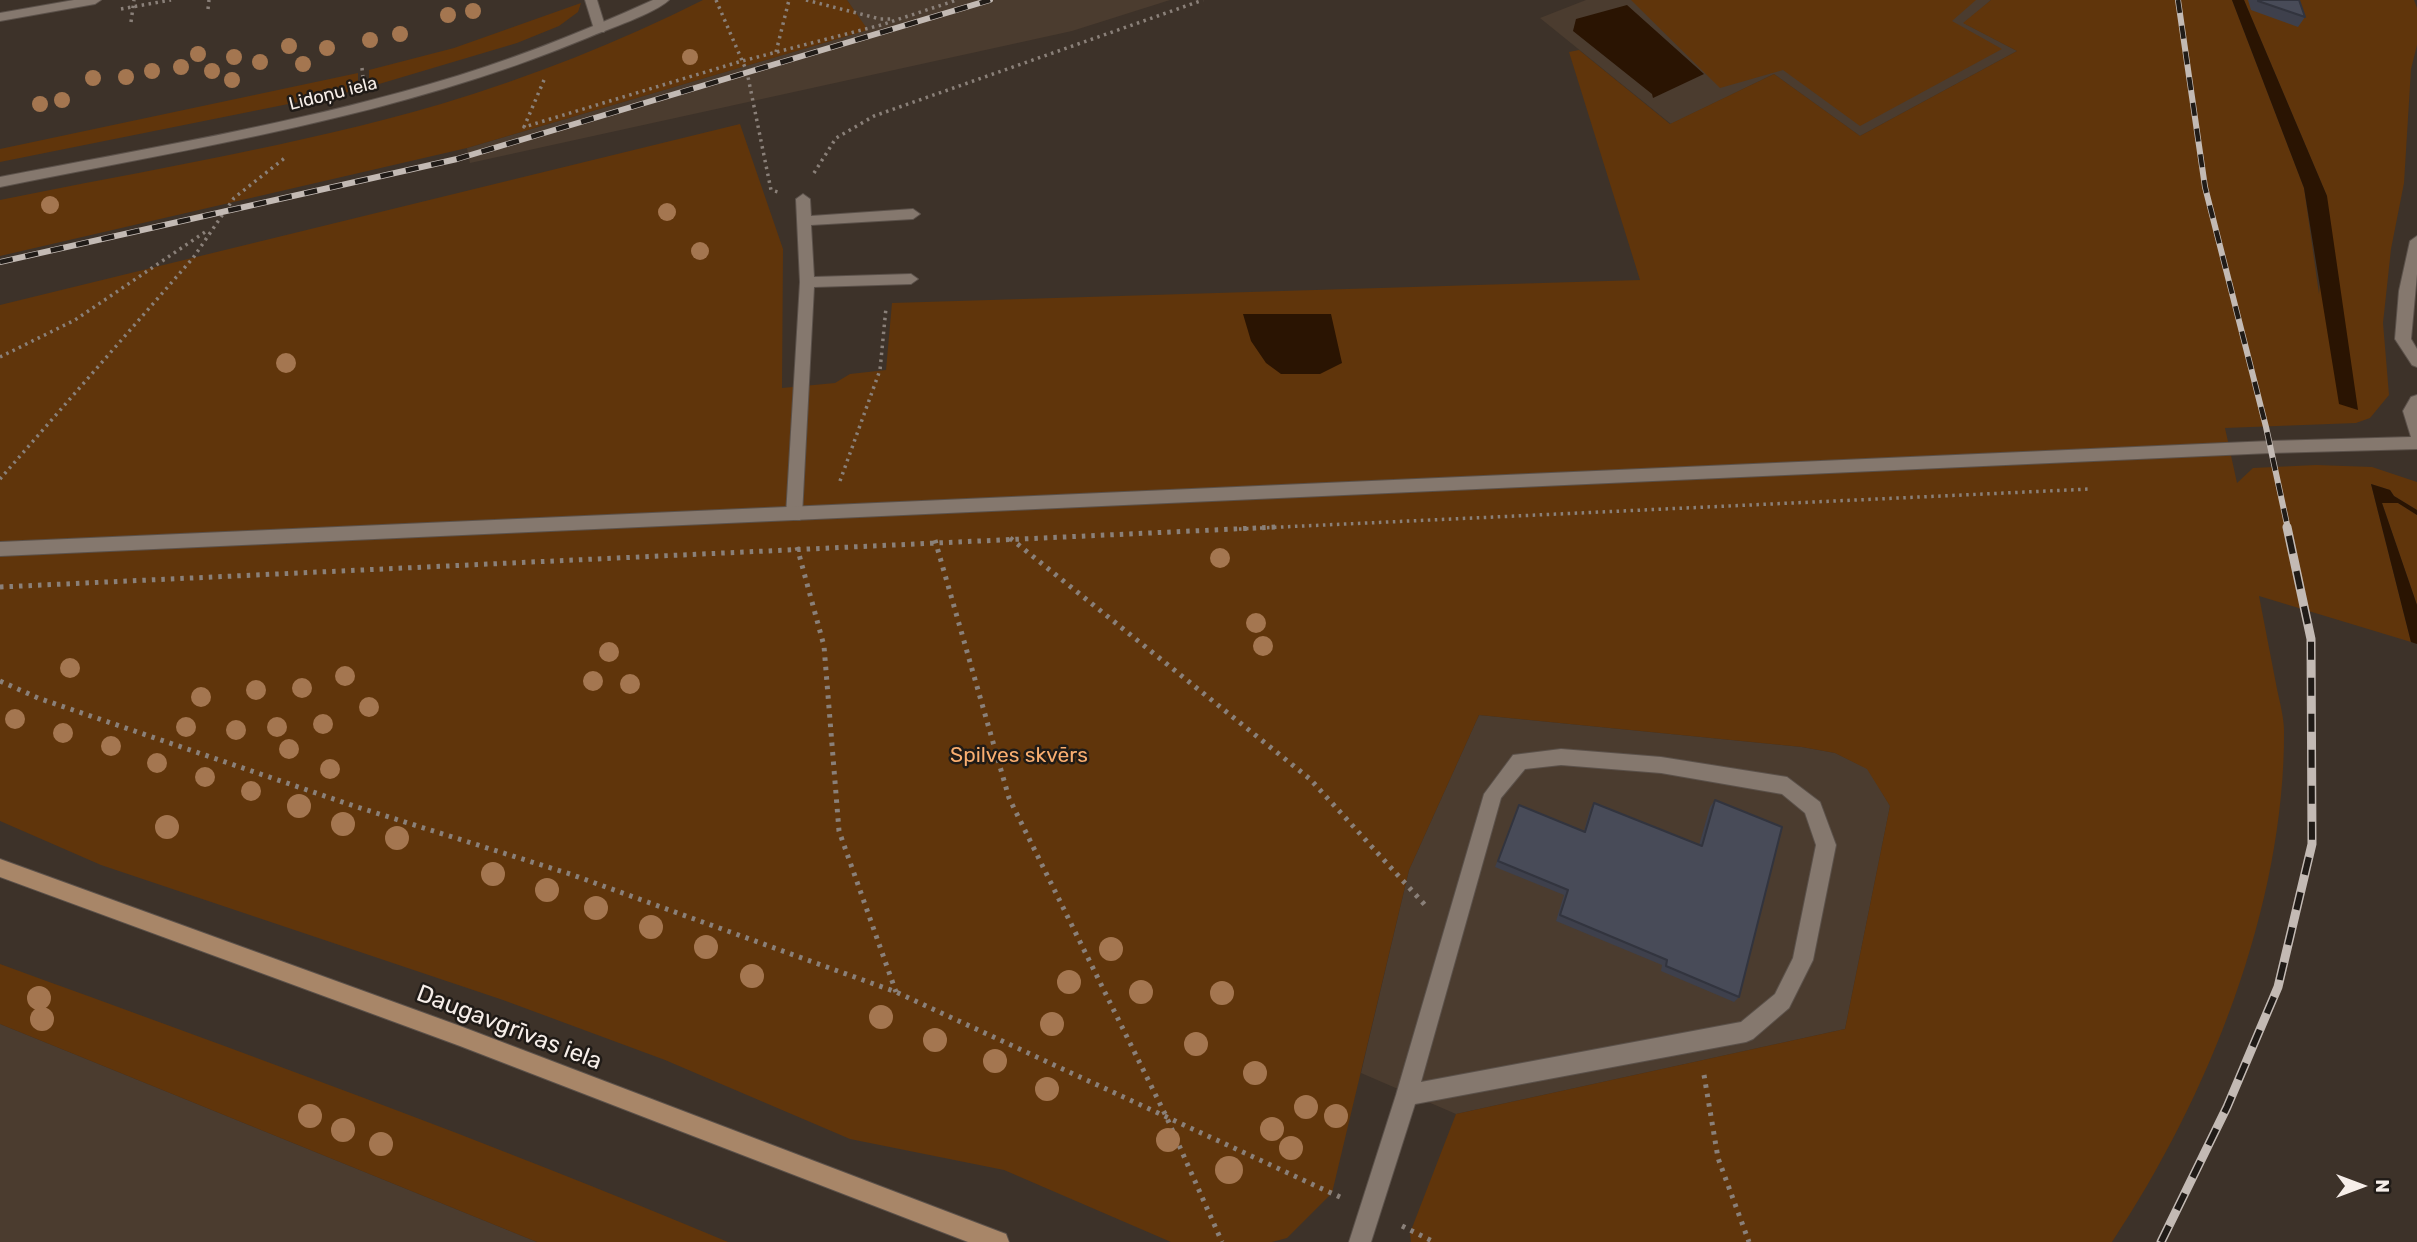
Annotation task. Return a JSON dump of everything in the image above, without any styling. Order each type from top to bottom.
[{"type":"main road","name":"Daugavgrīvas iela","points":[[0,868],[460,1036],[998,1242]]},
{"type":"street","points":[[0,17],[95,0]]},
{"type":"street","points":[[591,0],[600,29]]},
{"type":"street","name":"Lidoņu iela","points":[[0,182],[309,118],[432,88],[600,29],[663,0]]},
{"type":"street","points":[[794,515],[807,282],[803,199]]},
{"type":"street","points":[[804,221],[913,215]]},
{"type":"street","points":[[2417,241],[2406,292],[2403,339],[2417,361]]},
{"type":"street","points":[[807,282],[911,279]]},
{"type":"street","points":[[2417,401],[2411,411],[2417,433]]},
{"type":"street","points":[[0,550],[2270,447],[2417,443]]},
{"type":"street","points":[[1360,1242],[1407,1095],[1493,794],[1520,761],[1561,757],[1661,765],[1787,786],[1813,808],[1826,845],[1803,960],[1782,1001],[1746,1032],[1407,1095]]},
{"type":"path","points":[[131,22],[134,0]]},
{"type":"path","points":[[208,9],[209,0]]},
{"type":"path","points":[[716,0],[751,88],[771,190],[803,199],[810,180],[836,138],[874,116],[1203,0]]},
{"type":"path","points":[[776,52],[789,0]]},
{"type":"path","points":[[806,0],[880,19],[897,19]]},
{"type":"path","points":[[556,45],[524,127],[957,0]]},
{"type":"path","points":[[0,479],[193,258],[234,198],[288,156]]},
{"type":"path","points":[[0,357],[75,320],[212,228]]},
{"type":"path","points":[[838,512],[837,488],[880,370],[889,279]]},
{"type":"path","points":[[0,587],[2101,489]]},
{"type":"path","points":[[973,505],[1310,779],[1452,934]]},
{"type":"path","points":[[919,508],[936,542],[1009,798],[1166,1116],[1222,1242]]},
{"type":"path","points":[[797,549],[824,646],[839,831],[896,992]]},
{"type":"path","points":[[0,681],[38,698],[355,806],[570,874],[896,992],[1434,1242]]},
{"type":"path","points":[[1698,1041],[1717,1158],[1749,1242]]},
{"type":"shaded area","points":[[847,0],[1170,0],[1072,31],[470,163],[467,148],[867,30]]},
{"type":"shaded area","points":[[1586,0],[1991,0],[1964,23],[2017,51],[1860,136],[1774,74],[1671,124],[1540,18]]},
{"type":"shaded area","points":[[2232,0],[2244,0],[2327,196],[2358,410],[2339,404],[2304,188]]},
{"type":"shaded area","points":[[1627,5],[1704,74],[1653,98],[1652,94],[1573,31],[1576,19]]},
{"type":"shaded area","points":[[1243,314],[1331,314],[1342,363],[1320,374],[1281,374],[1266,363],[1251,341]]},
{"type":"shaded area","points":[[2371,484],[2390,490],[2394,496],[2417,510],[2417,515],[2398,503],[2382,503],[2417,605],[2417,644],[2411,642]]},
{"type":"shaded area","points":[[1479,715],[1802,747],[1835,753],[1868,769],[1890,806],[1845,1029],[1456,1114],[1361,1073],[1409,870]]},
{"type":"shaded area","points":[[0,1024],[537,1242],[0,1242]]},
{"type":"green space","points":[[703,0],[847,0],[868,30],[467,148],[0,256],[0,200],[277,145],[441,104],[574,58]]},
{"type":"green space","points":[[1631,0],[1976,0],[1952,21],[2002,49],[1860,126],[1783,70],[1720,88]]},
{"type":"green space","name":"Spilves skvērs","points":[[1991,0],[2232,0],[2304,188],[2319,294],[2327,196],[2244,0],[2414,0],[2417,8],[2417,45],[2411,69],[2404,183],[2391,249],[2383,323],[2389,395],[2370,418],[2356,423],[2225,428],[2237,483],[2253,468],[2316,465],[2372,467],[2417,482],[2417,510],[2394,496],[2390,490],[2371,484],[2411,642],[2259,596],[2284,726],[2281,797],[2271,864],[2255,932],[2209,1063],[2180,1126],[2112,1242],[1411,1242],[1410,1233],[1456,1114],[1845,1029],[1890,806],[1867,769],[1835,753],[1802,747],[1479,715],[1409,870],[1332,1193],[1287,1238],[1272,1242],[1171,1242],[1004,1170],[850,1139],[665,1060],[503,1000],[101,865],[0,821],[0,305],[740,124],[783,249],[782,388],[835,383],[850,374],[886,370],[892,303],[1640,280],[1569,52],[1579,50],[1670,124],[1774,74],[1860,136],[2017,51],[1963,23]]},
{"type":"green space","points":[[581,3],[578,12],[559,26],[517,43],[369,87],[369,70],[454,48]]},
{"type":"green space","points":[[358,73],[358,90],[0,162],[0,149]]},
{"type":"green space","points":[[2382,503],[2398,503],[2417,515],[2417,605]]},
{"type":"green space","points":[[0,964],[457,1133],[728,1242],[537,1242],[0,1024]]},
{"type":"building","points":[[2299,0],[2305,17],[2258,1]]},
{"type":"building","points":[[1715,800],[1782,827],[1739,997],[1666,966],[1667,960],[1560,915],[1568,890],[1498,861],[1519,805],[1585,832],[1594,803],[1702,846]]},
{"type":"railway","points":[[0,262],[457,159],[990,0]]},
{"type":"railway","points":[[2178,0],[2205,187],[2266,427],[2288,529]]},
{"type":"railway","points":[[2161,1242],[2227,1107],[2278,987],[2312,844],[2311,639],[2287,527]]}]
